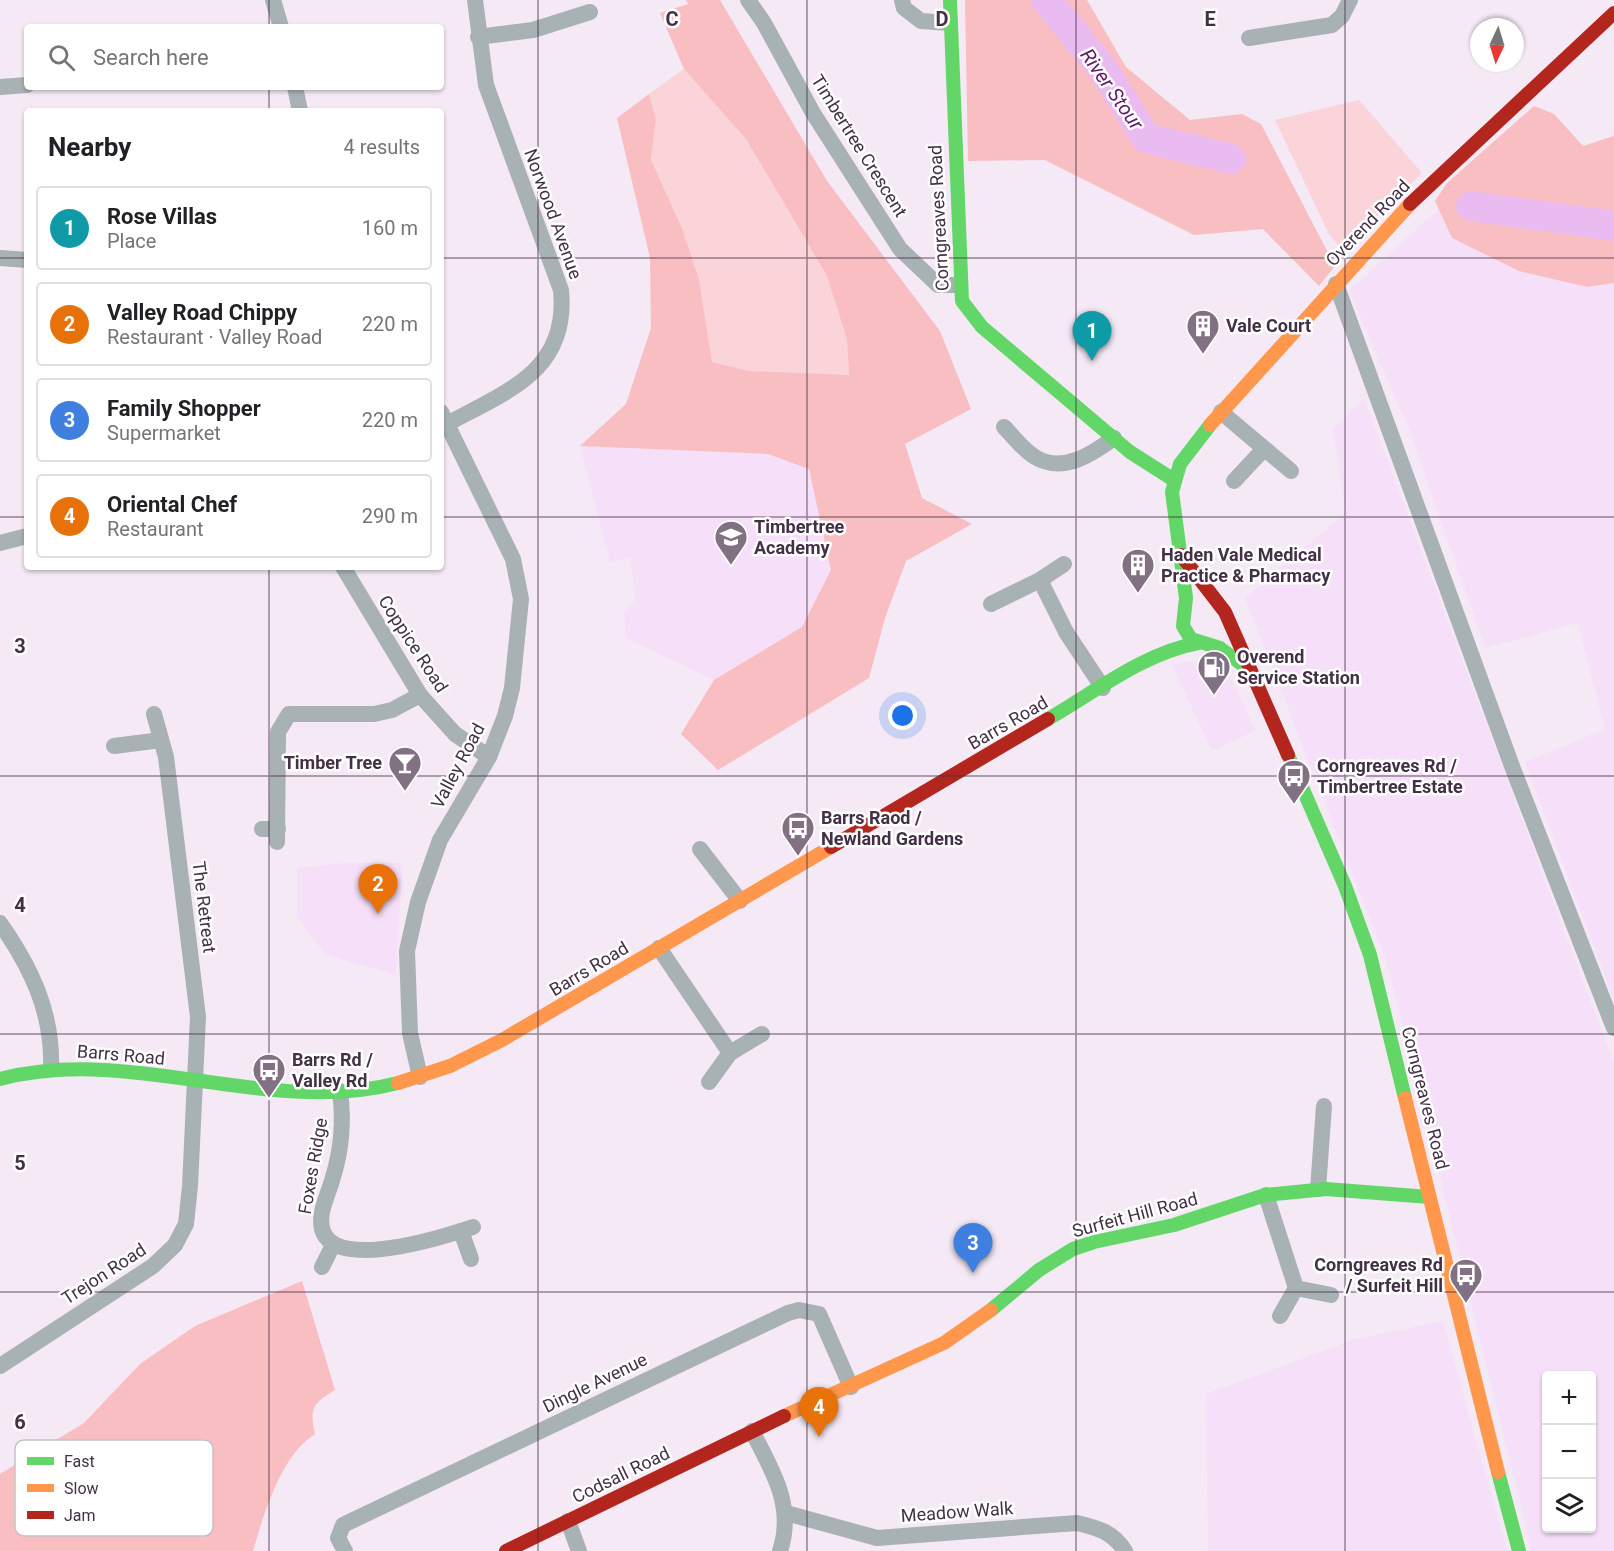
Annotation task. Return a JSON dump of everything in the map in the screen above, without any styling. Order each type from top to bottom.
[{"type":"street","points":[[273,0],[280,24]]},
{"type":"street","name":"Norwood Avenue","points":[[444,418],[532,375],[553,346],[561,318],[561,290],[486,86],[478,37],[476,0]]},
{"type":"street","name":"Timbertree Crescent","points":[[748,0],[764,23],[813,113],[900,249],[938,285],[960,285]]},
{"type":"street","points":[[902,0],[904,8],[921,21],[950,22]]},
{"type":"street","name":"Corngreaves Road","points":[[950,0],[962,301],[982,327],[1114,438],[1174,480],[1173,512],[1186,598],[1183,615]]},
{"type":"street","points":[[1249,38],[1332,25],[1342,16],[1350,0]]},
{"type":"street","points":[[478,37],[533,30],[590,12]]},
{"type":"street","name":"Overend Road","points":[[1174,480],[1187,453],[1221,412],[1410,204],[1614,13]]},
{"type":"street","points":[[0,87],[24,85]]},
{"type":"street","points":[[296,90],[299,108]]},
{"type":"street","points":[[0,258],[24,260]]},
{"type":"street","points":[[1336,284],[1513,769],[1614,1028]]},
{"type":"street","points":[[1221,412],[1263,450],[1291,471]]},
{"type":"street","name":"Valley Road","points":[[420,1077],[410,1033],[407,951],[418,902],[440,840],[489,757],[506,716],[518,639],[519,590],[513,559],[444,418]]},
{"type":"street","points":[[1004,427],[1035,458],[1059,463],[1078,461],[1114,438]]},
{"type":"street","points":[[1234,482],[1263,450]]},
{"type":"street","points":[[0,543],[24,537]]},
{"type":"street","name":"Corngreaves Road","points":[[1181,555],[1216,602],[1222,606],[1345,886],[1370,955],[1519,1551]]},
{"type":"street","points":[[991,604],[1040,580],[1064,564]]},
{"type":"street","name":"Coppice Road","points":[[345,570],[420,695],[455,734],[489,757]]},
{"type":"street","points":[[1040,580],[1066,632],[1103,688]]},
{"type":"street","points":[[1216,602],[1209,599],[1195,600],[1183,615],[1185,633],[1201,643],[1220,638],[1227,626],[1227,619]]},
{"type":"street","name":"Barrs Road","points":[[1137,667],[1169,637],[1183,615]]},
{"type":"street","name":"Corngreaves Road","points":[[1201,643],[1220,648],[1248,669]]},
{"type":"street","name":"Barrs Road","points":[[0,1079],[51,1068],[196,1079],[284,1090],[340,1091],[376,1088],[420,1077],[473,1057],[1137,667],[1177,647],[1201,643]]},
{"type":"street","points":[[272,833],[278,732],[289,714],[374,714],[392,710],[420,695]]},
{"type":"street","name":"The Retreat","points":[[154,714],[166,757],[198,1017],[196,1079]]},
{"type":"street","points":[[114,746],[161,740]]},
{"type":"street","points":[[700,849],[740,901]]},
{"type":"street","points":[[0,923],[25,959],[46,1013],[52,1042],[51,1068]]},
{"type":"street","points":[[659,948],[730,1053]]},
{"type":"street","points":[[709,1082],[730,1053],[762,1034]]},
{"type":"street","name":"Trejon Road","points":[[0,1366],[153,1266],[175,1245],[186,1224],[196,1079]]},
{"type":"street","name":"Foxes Ridge","points":[[333,1245],[323,1228],[322,1214],[342,1135],[340,1091]]},
{"type":"street","points":[[1318,1189],[1324,1106]]},
{"type":"street","name":"Surfeit Hill Road","points":[[752,1431],[851,1387],[962,1333],[1034,1275],[1074,1249],[1118,1236],[1162,1229],[1266,1195],[1318,1189],[1429,1197]]},
{"type":"street","points":[[1266,1195],[1296,1288],[1280,1316]]},
{"type":"street","points":[[322,1267],[333,1245],[343,1249],[384,1249],[467,1229],[471,1259]]},
{"type":"street","points":[[1296,1288],[1331,1295]]},
{"type":"street","name":"Dingle Avenue","points":[[345,1551],[338,1538],[344,1525],[788,1313],[799,1310],[819,1314],[851,1387]]},
{"type":"street","points":[[752,1431],[780,1486],[786,1513],[780,1551]]},
{"type":"street","name":"Codsall Road","points":[[506,1551],[752,1431]]},
{"type":"street","name":"Meadow Walk","points":[[786,1513],[877,1538],[1077,1523],[1102,1529],[1118,1539],[1125,1551]]},
{"type":"street","points":[[568,1521],[579,1551]]},
{"type":"shaded area","points":[[686,0],[720,0],[827,181],[940,331],[971,409],[905,444],[922,498],[972,524],[906,561],[885,618],[869,678],[718,770],[681,734],[714,680],[802,627],[831,570],[809,469],[768,454],[580,446],[626,404],[651,328],[650,258],[617,118],[649,94],[656,120],[651,160],[682,228],[699,279],[712,362],[749,371],[849,375],[847,340],[827,276],[746,139],[684,69],[660,13],[688,4]]},
{"type":"shaded area","points":[[965,0],[1087,0],[1126,67],[1190,120],[1242,114],[1261,124],[1335,266],[1319,286],[1263,229],[1194,235],[1045,160],[968,161]]},
{"type":"shaded area","points":[[684,69],[746,139],[827,276],[847,340],[849,376],[749,371],[712,362],[699,279],[682,228],[651,160],[656,120],[649,94]]},
{"type":"shaded area","points":[[1359,100],[1422,173],[1342,250],[1329,234],[1275,120]]},
{"type":"shaded area","points":[[1534,106],[1554,114],[1583,146],[1614,136],[1614,283],[1587,287],[1519,271],[1452,238],[1435,201],[1447,183]]},
{"type":"shaded area","points":[[1439,209],[1453,238],[1519,271],[1587,287],[1614,283],[1614,1000],[1525,762],[1605,729],[1578,623],[1485,648],[1409,429],[1349,291]]},
{"type":"shaded area","points":[[1364,398],[1614,1064],[1614,1551],[1532,1551],[1387,962],[1245,598],[1346,513],[1333,428]]},
{"type":"shaded area","name":"Timbertree Academy","points":[[580,446],[768,454],[809,469],[831,570],[802,627],[714,680],[626,638],[624,612],[636,599],[630,558],[610,562]]},
{"type":"shaded area","points":[[1200,662],[1215,667],[1232,680],[1255,731],[1216,749],[1211,748],[1172,665]]},
{"type":"shaded area","points":[[346,863],[403,863],[395,974],[326,955],[297,916],[297,868]]},
{"type":"shaded area","points":[[302,1281],[335,1390],[317,1403],[314,1408],[312,1418],[315,1434],[303,1444],[283,1470],[268,1503],[253,1551],[0,1551],[0,1474],[15,1465],[15,1536],[213,1536],[213,1440],[56,1440],[84,1423],[140,1364],[195,1326]]},
{"type":"shaded area","points":[[1443,1321],[1507,1551],[1208,1551],[1206,1394],[1355,1339]]},
{"type":"waterway","name":"River Stour","points":[[1046,0],[1102,68],[1146,138],[1231,159]]},
{"type":"waterway","name":"River Stour","points":[[1471,206],[1614,226]]},
{"type":"traffic: fast","points":[[950,0],[962,301],[982,327],[1130,452],[1174,480]]},
{"type":"traffic: fast","points":[[1210,425],[1180,464],[1172,492],[1186,598],[1183,626],[1191,639],[1220,648],[1247,668]]},
{"type":"traffic: fast","points":[[1048,719],[1139,664],[1158,655],[1198,643]]},
{"type":"traffic: fast","points":[[1288,755],[1345,886],[1370,955],[1405,1098]]},
{"type":"traffic: fast","points":[[0,1079],[49,1071],[99,1070],[299,1092],[349,1091],[398,1083]]},
{"type":"traffic: fast","points":[[991,1310],[1039,1270],[1073,1249],[1094,1242],[1174,1225],[1265,1195],[1326,1189],[1429,1197]]},
{"type":"traffic: fast","points":[[1498,1472],[1519,1551]]},
{"type":"traffic: slow","points":[[1210,425],[1410,204]]},
{"type":"traffic: slow","points":[[398,1083],[450,1066],[502,1040],[831,847]]},
{"type":"traffic: slow","points":[[1405,1098],[1498,1472]]},
{"type":"traffic: slow","points":[[784,1416],[944,1343],[991,1310]]},
{"type":"traffic: jam","points":[[1410,204],[1614,13]]},
{"type":"traffic: jam","points":[[1181,555],[1225,612],[1288,755]]},
{"type":"traffic: jam","points":[[831,847],[1048,719]]},
{"type":"traffic: jam","points":[[506,1551],[784,1416]]},
{"type":"place","name":"Vale Court","points":[[1203,355]]},
{"type":"place","name":"Rose Villas","points":[[1092,361]]},
{"type":"place","name":"Timbertree Academy","points":[[731,566]]},
{"type":"place","name":"Haden Vale Medical Practice & Pharmacy","points":[[1138,594]]},
{"type":"place","name":"Overend Service Station","points":[[1214,696]]},
{"type":"place","name":"Timber Tree","points":[[405,792]]},
{"type":"place","name":"Corngreaves Rd / Timbertree Estate","points":[[1294,805]]},
{"type":"place","name":"Barrs Raod / Newland Gardens","points":[[798,857]]},
{"type":"place","name":"Valley Road Chippy","points":[[378,914]]},
{"type":"place","name":"Barrs Rd / Valley Rd","points":[[269,1099]]},
{"type":"place","name":"Family Shopper","points":[[973,1273]]},
{"type":"place","name":"Corngreaves Rd / Surfeit Hill","points":[[1466,1304]]},
{"type":"place","name":"Oriental Chef","points":[[819,1437]]}]
